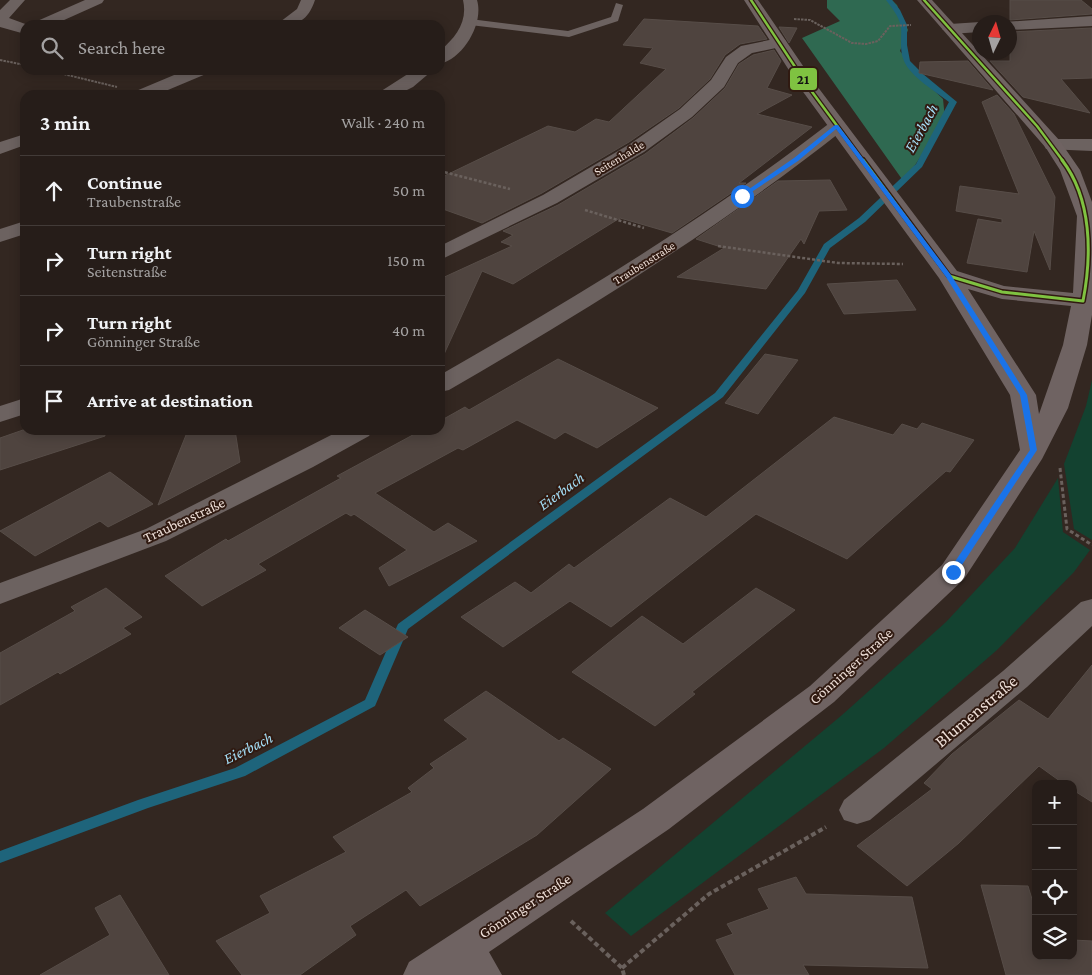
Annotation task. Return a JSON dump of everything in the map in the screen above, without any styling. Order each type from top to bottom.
[{"type":"main road","name":"Gönninger Straße","points":[[423,975],[472,961],[546,894],[656,819],[822,694],[953,572],[1047,459],[1055,408],[1075,345],[1086,285],[1090,213],[1070,170],[1052,145],[924,0]]},
{"type":"main road","points":[[749,1],[768,24],[836,126],[945,270],[1023,395],[1047,459]]},
{"type":"main road","points":[[945,270],[1002,292],[1083,301]]},
{"type":"street","points":[[18,0],[1,18],[5,24],[20,28]]},
{"type":"street","points":[[51,20],[97,0]]},
{"type":"street","points":[[291,20],[304,10],[308,0]]},
{"type":"street","points":[[445,54],[468,32],[473,6],[470,0]]},
{"type":"street","points":[[1017,25],[1092,21]]},
{"type":"street","points":[[950,28],[972,27]]},
{"type":"street","points":[[0,41],[20,32]]},
{"type":"street","name":"Seitenhalde","points":[[445,252],[550,199],[637,148],[686,114],[718,83],[732,60],[740,54],[748,49],[780,43]]},
{"type":"street","points":[[152,90],[188,75]]},
{"type":"street","points":[[394,90],[418,75]]},
{"type":"street","name":"Traubenstraße","points":[[445,382],[521,339],[682,239],[796,159],[836,126]]},
{"type":"street","points":[[0,148],[20,141]]},
{"type":"street","points":[[1052,145],[1092,145]]},
{"type":"street","points":[[0,236],[20,230]]},
{"type":"street","points":[[0,414],[20,408]]},
{"type":"street","name":"Traubenstraße","points":[[0,594],[156,535],[304,461],[351,435]]},
{"type":"street","name":"Blumenstraße","points":[[857,810],[1015,679],[1092,609]]},
{"type":"lane","points":[[470,22],[539,32],[569,34],[615,19],[619,5]]},
{"type":"path","points":[[768,24],[785,18],[810,20],[852,43],[866,44],[878,41],[890,26],[918,25]]},
{"type":"path","points":[[0,60],[20,64]]},
{"type":"path","points":[[67,75],[127,90]]},
{"type":"path","points":[[682,239],[838,263],[945,270]]},
{"type":"path","points":[[1047,459],[1067,529],[1092,545]]},
{"type":"path","points":[[622,968],[709,894],[857,810]]},
{"type":"path","points":[[579,929],[622,968],[624,975]]},
{"type":"green space","points":[[827,0],[892,0],[897,5],[908,30],[900,51],[920,77],[943,99],[945,119],[904,182],[802,38],[840,21],[827,8]]},
{"type":"green space","points":[[1092,380],[1092,540],[1074,529],[1064,464],[1086,406]]},
{"type":"green space","points":[[1058,478],[1063,532],[1090,550],[1074,572],[997,650],[884,748],[631,936],[605,913],[842,715],[946,622],[1015,548]]},
{"type":"building","points":[[1010,0],[1081,0],[1092,9],[1092,14],[1017,19],[1017,15],[1010,15]]},
{"type":"building","points":[[644,19],[758,26],[767,39],[740,44],[725,55],[710,79],[679,108],[629,142],[542,193],[482,223],[445,210],[445,176],[548,126],[575,132],[596,119],[609,122],[666,69],[640,63],[653,48],[623,45]]},
{"type":"building","points":[[779,27],[797,28],[789,43]]},
{"type":"building","points":[[1092,28],[1092,78],[1061,79],[1090,113],[1023,97],[990,61],[1017,60],[1017,32]]},
{"type":"building","points":[[774,50],[781,61],[767,88],[792,95],[757,114],[812,127],[739,183],[746,183],[672,233],[620,218],[513,284],[482,271],[445,352],[445,277],[512,246],[501,242],[513,235],[503,231],[558,205],[645,154],[693,118],[725,88],[739,64],[753,55]]},
{"type":"building","points":[[968,61],[993,90],[919,73],[920,62]]},
{"type":"building","points":[[997,95],[1014,114],[1055,197],[1050,270],[1034,231],[1027,272],[967,263],[978,219],[1002,223],[1002,219],[956,211],[960,186],[1019,194],[982,102]]},
{"type":"building","points":[[830,180],[847,210],[819,211],[804,244],[801,239],[766,289],[677,277],[724,248],[696,239],[778,181]]},
{"type":"building","points":[[897,280],[916,310],[844,314],[827,284]]},
{"type":"building","points":[[765,354],[798,360],[758,414],[725,403]]},
{"type":"building","points":[[558,359],[658,408],[597,448],[565,432],[555,439],[517,420],[463,450],[458,448],[375,493],[434,532],[448,523],[477,541],[389,586],[379,568],[407,550],[354,514],[351,516],[346,513],[258,564],[266,570],[202,606],[165,576],[226,539],[228,541],[341,478],[337,476],[413,435],[445,435],[445,418],[465,407],[469,410]]},
{"type":"building","points":[[834,417],[893,435],[902,424],[917,429],[922,423],[974,440],[950,472],[946,471],[847,559],[756,514],[611,627],[570,601],[503,647],[461,617],[515,582],[531,593],[569,564],[574,568],[670,498],[706,517]]},
{"type":"building","points":[[20,431],[20,435],[105,436],[0,470],[0,438]]},
{"type":"building","points":[[186,435],[236,435],[240,462],[158,505]]},
{"type":"building","points":[[110,472],[153,504],[108,527],[100,521],[35,556],[0,531]]},
{"type":"building","points":[[106,588],[142,617],[123,628],[131,634],[0,705],[0,653],[75,611],[71,607]]},
{"type":"building","points":[[756,588],[795,610],[692,692],[695,694],[655,726],[572,672],[642,616],[683,644]]},
{"type":"building","points":[[365,610],[408,637],[380,655],[339,628]]},
{"type":"building","points":[[1092,665],[1092,802],[1077,793],[1077,780],[1058,780],[1039,766],[959,843],[907,886],[857,846],[932,789],[924,783],[952,754],[1019,700],[1048,719]]},
{"type":"building","points":[[486,691],[559,741],[563,738],[611,769],[537,835],[420,906],[406,890],[350,926],[356,935],[300,975],[242,975],[216,941],[270,913],[260,896],[346,852],[333,837],[412,792],[408,788],[434,768],[430,764],[468,739],[444,720]]},
{"type":"building","points":[[796,877],[806,894],[912,897],[928,968],[803,965],[809,975],[735,975],[716,940],[733,934],[727,924],[769,909],[758,889]]},
{"type":"building","points":[[981,885],[1028,886],[1032,899],[1032,960],[1077,960],[1077,940],[1092,941],[1092,975],[1006,975]]},
{"type":"building","points":[[120,895],[169,975],[40,975],[110,935],[95,908]]},
{"type":"waterway","name":"Eierbach","points":[[0,857],[143,804],[240,772],[370,703],[403,627],[719,395],[802,291],[827,246],[862,220],[919,165],[953,102],[909,65],[904,52],[904,25],[902,18],[889,0]]},
{"type":"transit line","name":"21","points":[[751,0],[807,85],[949,276]]},
{"type":"transit line","name":"21","points":[[924,0],[1037,126],[1070,170],[1087,216],[1086,285],[1083,301]]},
{"type":"transit line","name":"21","points":[[949,276],[1002,292],[1083,301]]},
{"type":"route","points":[[742,196],[796,159],[836,126],[949,276],[1023,395],[1034,450],[953,572]]}]
